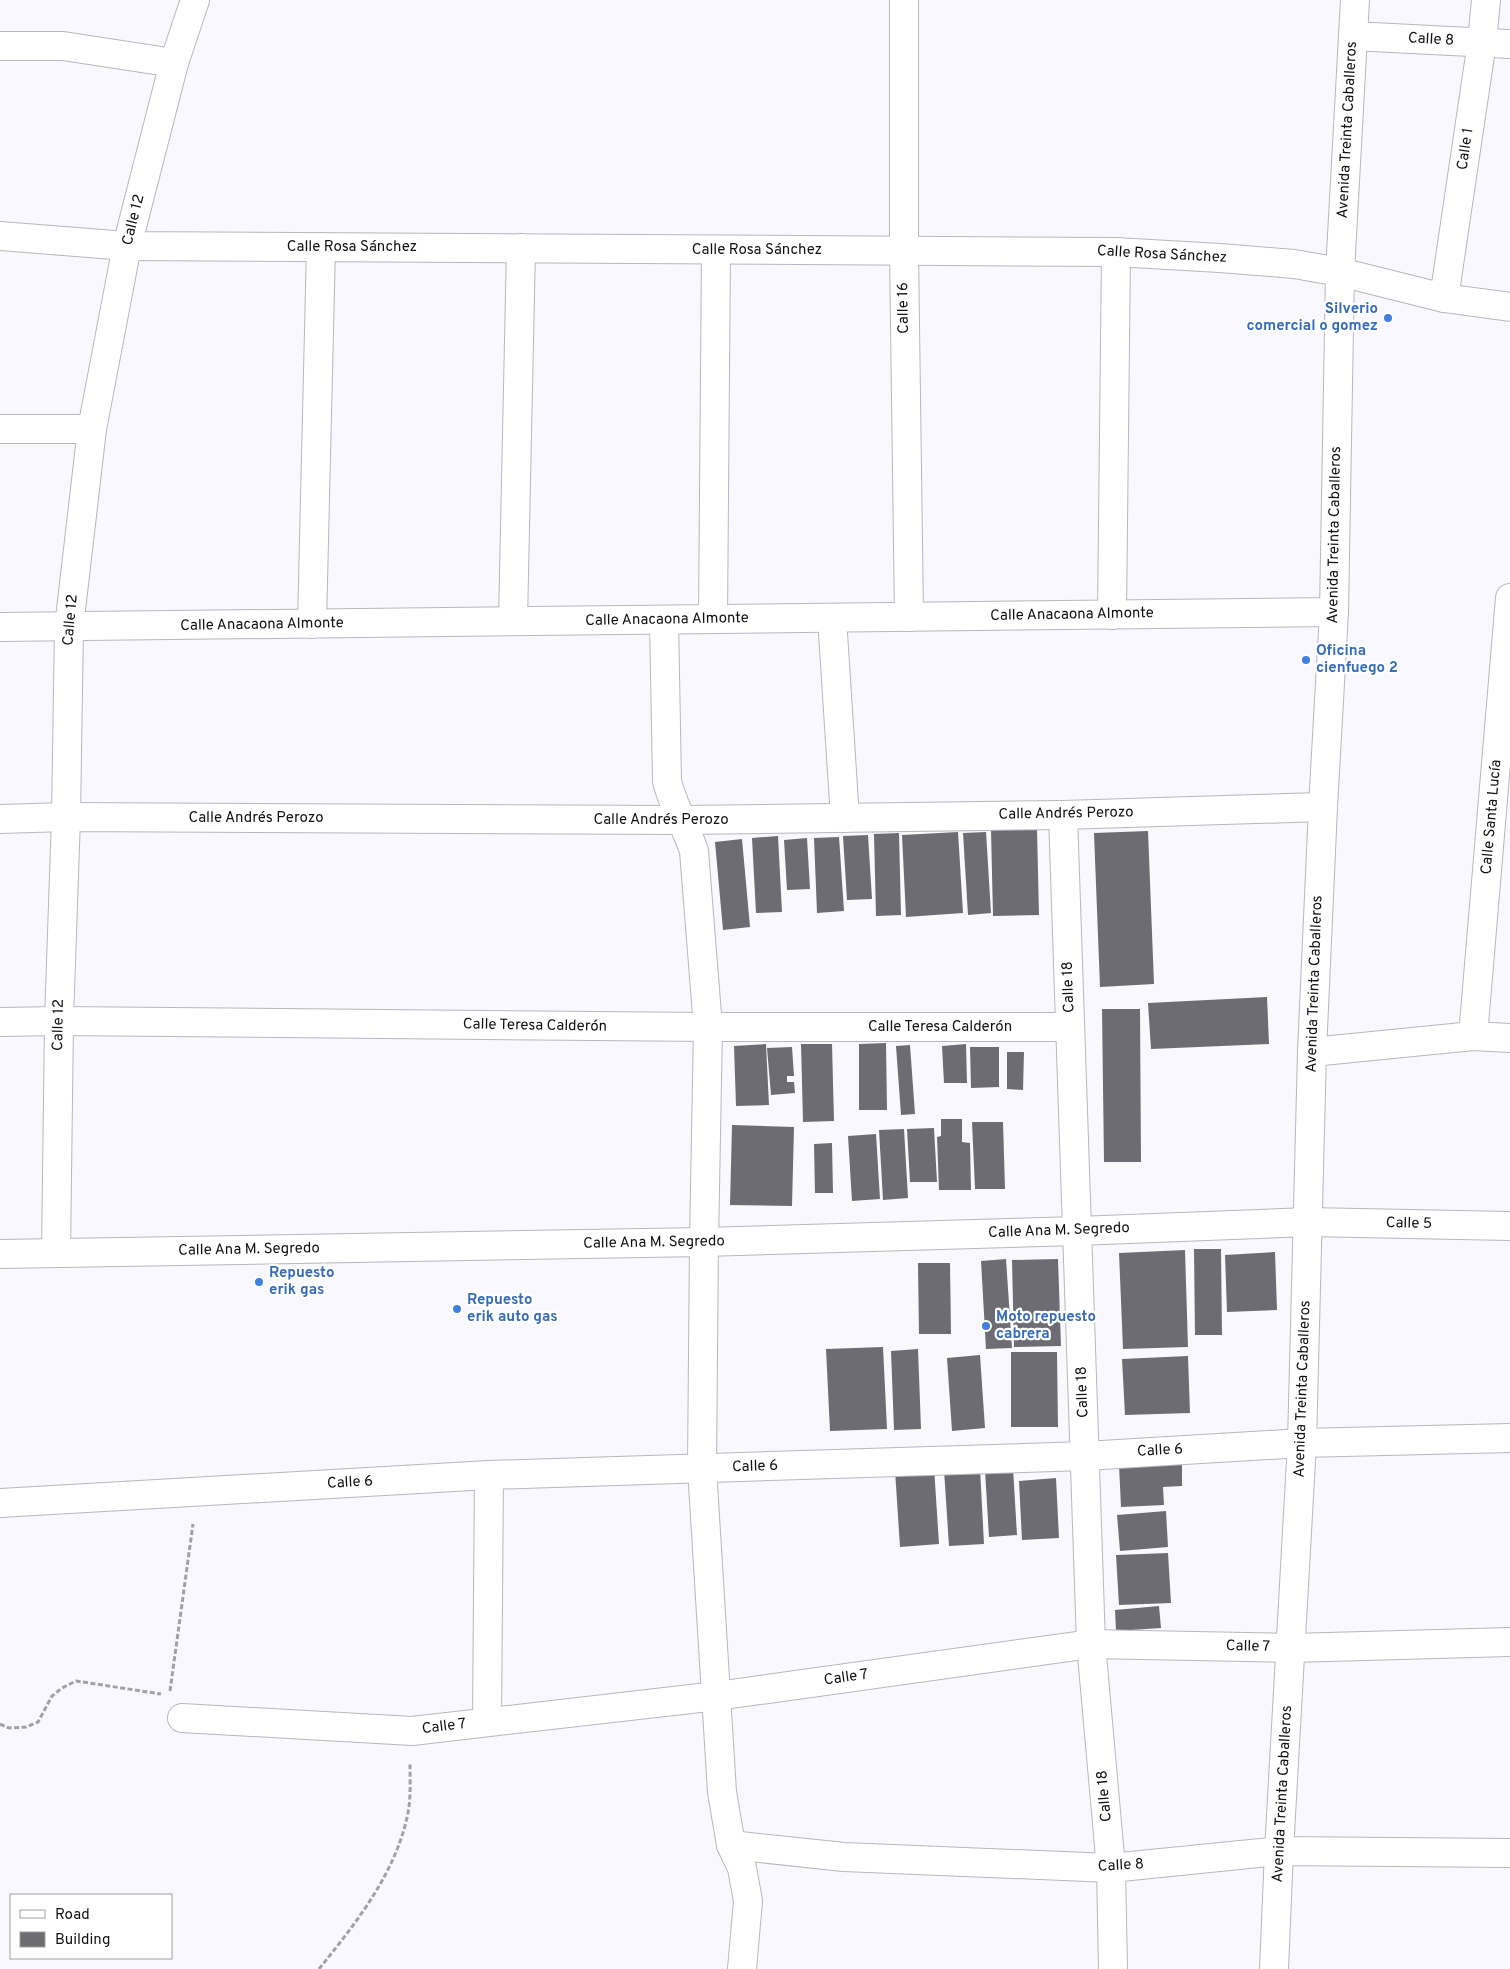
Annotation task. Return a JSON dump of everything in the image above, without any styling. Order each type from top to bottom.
[{"type":"street","name":"Calle 12","points":[[56,1253],[59,1021],[66,817],[69,627],[92,429],[127,246],[174,63],[195,0]]},
{"type":"street","name":"Calle 16","points":[[904,0],[904,251],[909,617]]},
{"type":"street","name":"Avenida Treinta Caballeros","points":[[1274,1969],[1302,1443],[1312,1052],[1322,807],[1334,612],[1340,272],[1355,0]]},
{"type":"street","name":"Calle 1","points":[[1444,298],[1482,42],[1486,0]]},
{"type":"street","name":"Calle 8","points":[[1353,36],[1510,44]]},
{"type":"street","points":[[0,46],[64,46],[174,63]]},
{"type":"street","name":"Calle Rosa Sánchez","points":[[0,236],[127,246],[1116,252],[1230,258],[1294,264],[1340,272],[1444,298],[1510,306]]},
{"type":"street","points":[[312,624],[321,247]]},
{"type":"street","points":[[513,622],[521,248]]},
{"type":"street","points":[[713,619],[716,250]]},
{"type":"street","points":[[1112,615],[1116,252]]},
{"type":"street","points":[[0,429],[92,429]]},
{"type":"street","name":"Calle Santa Lucía","points":[[1473,1036],[1510,598]]},
{"type":"street","name":"Calle Anacaona Almonte","points":[[0,627],[1334,612]]},
{"type":"street","points":[[832,618],[845,818]]},
{"type":"street","points":[[664,620],[666,781],[672,801],[694,851],[708,1027],[702,1468],[722,1792],[732,1845],[742,1868],[748,1901],[742,1969]]},
{"type":"street","name":"Calle Andrés Perozo","points":[[0,819],[66,817],[681,820],[1063,815],[1322,807]]},
{"type":"street","name":"Calle 18","points":[[1063,815],[1091,1644],[1111,1868],[1113,1969]]},
{"type":"street","name":"Calle Teresa Calderón","points":[[0,1022],[708,1027],[1070,1027]]},
{"type":"street","points":[[1312,1052],[1473,1036],[1510,1038]]},
{"type":"street","name":"Calle Ana M. Segredo","points":[[0,1254],[704,1242],[1308,1222]]},
{"type":"street","name":"Calle 5","points":[[1308,1222],[1510,1226]]},
{"type":"street","name":"Calle 6","points":[[0,1503],[489,1475],[1085,1456],[1302,1443],[1510,1438]]},
{"type":"street","points":[[487,1721],[489,1475]]},
{"type":"street","name":"Calle 7","points":[[182,1718],[412,1730],[717,1696],[1091,1644],[1291,1648],[1510,1642]]},
{"type":"street","name":"Calle 8","points":[[732,1845],[844,1857],[1111,1868],[1279,1851],[1510,1853]]},
{"type":"path","points":[[0,1724],[9,1728],[26,1727],[38,1722],[52,1696],[76,1681],[169,1696],[197,1492]]},
{"type":"path","points":[[318,1969],[358,1920],[397,1851],[408,1812],[412,1730]]},
{"type":"building","points":[[1037,829],[1039,915],[993,916],[991,830]]},
{"type":"building","points":[[1148,831],[1154,984],[1100,987],[1094,833]]},
{"type":"building","points":[[958,832],[963,913],[906,917],[902,835]]},
{"type":"building","points":[[986,832],[991,913],[968,915],[963,833]]},
{"type":"building","points":[[899,833],[901,915],[876,916],[874,834]]},
{"type":"building","points":[[868,835],[872,899],[847,900],[843,836]]},
{"type":"building","points":[[778,836],[782,912],[756,913],[752,838]]},
{"type":"building","points":[[839,837],[844,911],[817,913],[814,838]]},
{"type":"building","points":[[807,838],[810,889],[787,890],[784,840]]},
{"type":"building","points":[[742,839],[750,927],[723,930],[715,842]]},
{"type":"building","points":[[1267,997],[1269,1044],[1151,1049],[1148,1003]]},
{"type":"building","points":[[1102,1009],[1140,1009],[1141,1162],[1104,1162]]},
{"type":"building","points":[[886,1043],[887,1110],[859,1110],[859,1044]]},
{"type":"building","points":[[766,1044],[769,1105],[736,1106],[734,1046]]},
{"type":"building","points":[[801,1044],[832,1044],[834,1121],[803,1122]]},
{"type":"building","points":[[966,1044],[967,1083],[944,1083],[942,1046]]},
{"type":"building","points":[[910,1045],[915,1114],[901,1115],[896,1046]]},
{"type":"building","points":[[792,1047],[794,1076],[787,1076],[787,1082],[794,1082],[795,1093],[771,1095],[767,1048]]},
{"type":"building","points":[[970,1047],[999,1047],[999,1087],[971,1088]]},
{"type":"building","points":[[1007,1052],[1024,1052],[1023,1090],[1007,1089]]},
{"type":"building","points":[[941,1119],[962,1119],[962,1142],[970,1143],[971,1190],[939,1190],[937,1137],[941,1136]]},
{"type":"building","points":[[972,1122],[1003,1122],[1005,1189],[975,1189]]},
{"type":"building","points":[[732,1125],[794,1127],[792,1206],[730,1205]]},
{"type":"building","points":[[934,1128],[937,1182],[910,1182],[907,1129]]},
{"type":"building","points":[[904,1129],[908,1198],[883,1200],[879,1130]]},
{"type":"building","points":[[876,1134],[880,1199],[852,1201],[848,1136]]},
{"type":"building","points":[[832,1143],[833,1193],[815,1193],[814,1144]]},
{"type":"building","points":[[1194,1249],[1221,1249],[1222,1335],[1195,1335]]},
{"type":"building","points":[[1185,1250],[1188,1347],[1123,1349],[1119,1253]]},
{"type":"building","points":[[1275,1252],[1277,1310],[1227,1312],[1225,1255]]},
{"type":"building","points":[[1006,1259],[1012,1348],[986,1349],[981,1261]]},
{"type":"building","points":[[1058,1259],[1061,1346],[1014,1347],[1012,1260]]},
{"type":"building","points":[[918,1263],[950,1263],[951,1334],[919,1334]]},
{"type":"building","points":[[883,1347],[887,1429],[830,1431],[826,1349]]},
{"type":"building","points":[[918,1349],[921,1429],[894,1430],[891,1351]]},
{"type":"building","points":[[1011,1352],[1057,1352],[1058,1427],[1011,1427]]},
{"type":"building","points":[[980,1355],[985,1428],[952,1431],[947,1358]]},
{"type":"building","points":[[1188,1356],[1190,1413],[1125,1415],[1122,1359]]},
{"type":"building","points":[[1182,1462],[1182,1486],[1163,1487],[1164,1505],[1121,1507],[1119,1465]]},
{"type":"building","points":[[934,1467],[939,1544],[900,1547],[895,1470]]},
{"type":"building","points":[[980,1468],[984,1544],[949,1546],[944,1470]]},
{"type":"building","points":[[1013,1468],[1017,1535],[989,1537],[985,1470]]},
{"type":"building","points":[[1056,1478],[1059,1538],[1022,1540],[1019,1481]]},
{"type":"building","points":[[1166,1511],[1168,1547],[1120,1551],[1117,1515]]},
{"type":"building","points":[[1168,1553],[1171,1603],[1119,1605],[1116,1555]]},
{"type":"building","points":[[1159,1606],[1161,1628],[1116,1631],[1115,1610]]},
{"type":"place","name":"Silverio comercial o gomez","points":[[1388,318]]},
{"type":"place","name":"Oficina cienfuego 2","points":[[1306,660]]},
{"type":"place","name":"Repuesto erik gas","points":[[259,1282]]},
{"type":"place","name":"Repuesto erik auto gas","points":[[457,1309]]},
{"type":"place","name":"Moto repuesto cabrera","points":[[986,1326]]}]
